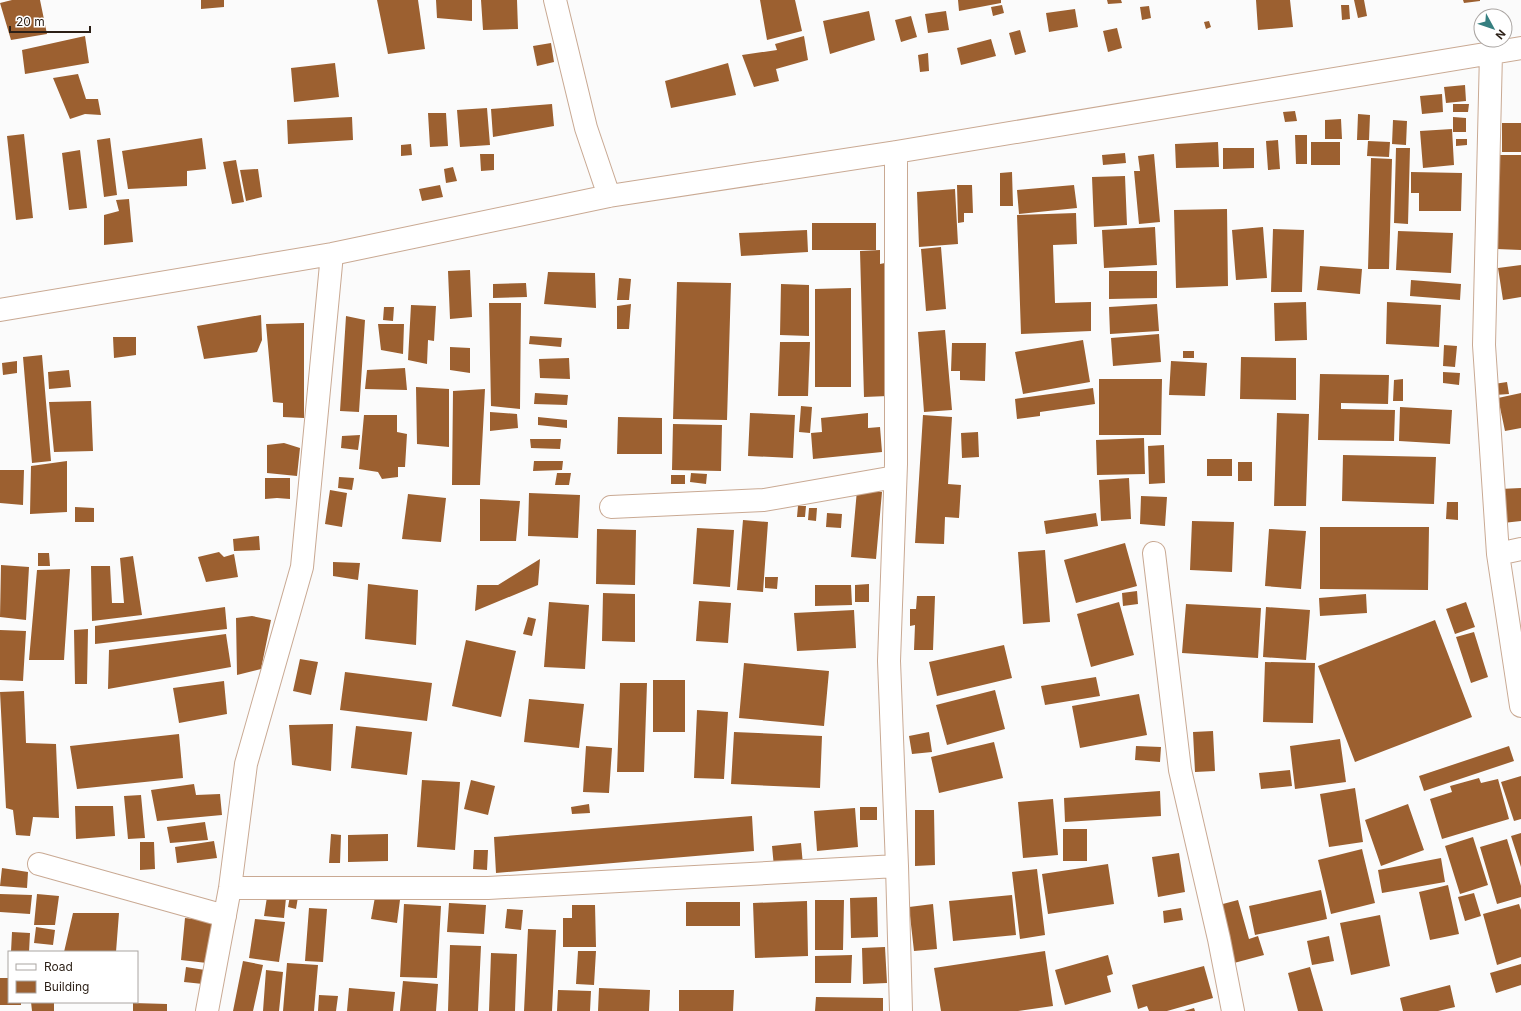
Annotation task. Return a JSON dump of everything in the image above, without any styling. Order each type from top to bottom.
[{"type":"street","points":[[555,0],[586,128],[609,196]]},
{"type":"street","points":[[0,310],[332,254],[609,196],[896,152],[1521,48]]},
{"type":"street","points":[[1491,53],[1484,345],[1498,554],[1521,706]]},
{"type":"street","points":[[896,152],[895,477],[889,661],[898,866],[901,1011]]},
{"type":"street","points":[[207,1011],[230,888],[246,764],[302,567],[332,254]]},
{"type":"street","points":[[611,507],[764,500],[895,477]]},
{"type":"street","points":[[1498,554],[1521,549]]},
{"type":"street","points":[[1154,553],[1180,770],[1219,939],[1233,1011]]},
{"type":"street","points":[[39,864],[225,916]]},
{"type":"street","points":[[230,888],[488,888],[898,866]]},
{"type":"building","points":[[12,0],[40,0],[47,34],[11,40],[0,3]]},
{"type":"building","points":[[201,0],[224,0],[224,7],[201,9]]},
{"type":"building","points":[[377,0],[418,0],[425,49],[388,54]]},
{"type":"building","points":[[436,0],[472,0],[472,21],[437,18]]},
{"type":"building","points":[[481,0],[517,0],[518,29],[483,30]]},
{"type":"building","points":[[760,0],[795,0],[802,31],[767,40]]},
{"type":"building","points":[[958,0],[1001,0],[1001,3],[959,11]]},
{"type":"building","points":[[1107,0],[1121,0],[1122,3],[1108,4]]},
{"type":"building","points":[[1256,0],[1290,0],[1293,27],[1258,30]]},
{"type":"building","points":[[1354,0],[1364,0],[1367,16],[1358,18]]},
{"type":"building","points":[[1463,0],[1480,0],[1480,1],[1464,3]]},
{"type":"building","points":[[1002,5],[1004,13],[993,16],[991,7]]},
{"type":"building","points":[[1341,5],[1349,5],[1350,19],[1342,20]]},
{"type":"building","points":[[1149,6],[1151,18],[1142,20],[1140,7]]},
{"type":"building","points":[[1075,9],[1078,27],[1049,32],[1046,13]]},
{"type":"building","points":[[869,11],[875,40],[830,54],[823,21]]},
{"type":"building","points":[[946,11],[949,30],[928,33],[925,14]]},
{"type":"building","points":[[911,16],[917,37],[901,42],[895,20]]},
{"type":"building","points":[[1209,21],[1211,27],[1206,29],[1204,22]]},
{"type":"building","points":[[1117,28],[1122,48],[1108,52],[1103,31]]},
{"type":"building","points":[[1020,30],[1026,52],[1015,55],[1009,33]]},
{"type":"building","points":[[85,36],[89,63],[25,74],[22,50]]},
{"type":"building","points":[[804,36],[808,60],[776,69],[779,81],[754,87],[742,55],[777,50],[775,44]]},
{"type":"building","points":[[991,39],[996,56],[961,65],[957,48]]},
{"type":"building","points":[[551,43],[554,62],[537,66],[533,46]]},
{"type":"building","points":[[928,53],[929,71],[920,72],[918,55]]},
{"type":"building","points":[[335,63],[339,97],[294,102],[291,68]]},
{"type":"building","points":[[728,63],[736,95],[671,108],[665,81]]},
{"type":"building","points":[[78,74],[86,99],[98,99],[101,115],[85,114],[70,119],[53,78]]},
{"type":"building","points":[[1465,85],[1466,101],[1446,103],[1444,87]]},
{"type":"building","points":[[1442,94],[1443,112],[1422,114],[1420,96]]},
{"type":"building","points":[[552,104],[554,126],[493,137],[491,109]]},
{"type":"building","points":[[1453,104],[1469,104],[1468,112],[1453,112]]},
{"type":"building","points":[[487,108],[490,145],[460,147],[457,110]]},
{"type":"building","points":[[1295,111],[1297,121],[1285,122],[1283,112]]},
{"type":"building","points":[[428,113],[446,113],[448,146],[430,147]]},
{"type":"building","points":[[1358,114],[1370,115],[1369,140],[1357,140]]},
{"type":"building","points":[[352,117],[353,140],[288,144],[287,120]]},
{"type":"building","points":[[1453,117],[1466,118],[1466,132],[1453,132]]},
{"type":"building","points":[[1341,119],[1342,139],[1325,139],[1325,120]]},
{"type":"building","points":[[1393,120],[1407,121],[1406,145],[1392,144]]},
{"type":"building","points":[[1502,123],[1521,123],[1521,152],[1502,152]]},
{"type":"building","points":[[1452,129],[1454,165],[1423,168],[1420,131]]},
{"type":"building","points":[[24,134],[33,218],[16,220],[7,136]]},
{"type":"building","points":[[1295,135],[1307,135],[1307,164],[1296,164]]},
{"type":"building","points":[[110,138],[117,195],[104,197],[97,140]]},
{"type":"building","points":[[202,138],[206,169],[187,171],[187,186],[128,189],[122,151]]},
{"type":"building","points":[[1456,139],[1467,139],[1467,145],[1456,146]]},
{"type":"building","points":[[1278,140],[1280,169],[1268,170],[1266,141]]},
{"type":"building","points":[[1368,141],[1390,142],[1389,157],[1367,156]]},
{"type":"building","points":[[1218,142],[1219,167],[1176,168],[1175,144]]},
{"type":"building","points":[[1311,142],[1340,142],[1340,165],[1311,165]]},
{"type":"building","points":[[411,144],[412,155],[401,156],[401,145]]},
{"type":"building","points":[[1223,148],[1254,148],[1254,168],[1223,169]]},
{"type":"building","points":[[1396,148],[1410,148],[1408,224],[1394,223]]},
{"type":"building","points":[[80,150],[87,208],[69,210],[62,153]]},
{"type":"building","points":[[1125,153],[1126,163],[1103,165],[1102,155]]},
{"type":"building","points":[[480,154],[494,154],[494,170],[481,171]]},
{"type":"building","points":[[1154,154],[1160,222],[1139,224],[1134,171],[1140,171],[1138,156]]},
{"type":"building","points":[[1499,155],[1521,155],[1521,250],[1497,249]]},
{"type":"building","points":[[1371,158],[1392,159],[1389,269],[1368,269]]},
{"type":"building","points":[[236,160],[244,202],[232,204],[223,162]]},
{"type":"building","points":[[453,167],[457,181],[446,183],[444,169]]},
{"type":"building","points":[[258,169],[262,197],[246,201],[240,170]]},
{"type":"building","points":[[1012,172],[1013,206],[1000,206],[1000,173]]},
{"type":"building","points":[[1411,172],[1462,173],[1461,211],[1419,211],[1419,193],[1411,193]]},
{"type":"building","points":[[1125,176],[1127,225],[1094,227],[1092,177]]},
{"type":"building","points":[[440,185],[443,197],[422,201],[419,189]]},
{"type":"building","points":[[957,185],[972,185],[973,213],[964,213],[964,222],[958,223]]},
{"type":"building","points":[[1074,185],[1077,208],[1019,214],[1017,190]]},
{"type":"building","points":[[955,189],[958,244],[919,247],[917,192]]},
{"type":"building","points":[[129,199],[133,242],[104,245],[104,215],[119,211],[116,200]]},
{"type":"building","points":[[1227,209],[1228,286],[1176,288],[1174,210]]},
{"type":"building","points":[[1076,213],[1077,244],[1053,245],[1055,303],[1091,302],[1091,331],[1021,334],[1017,215]]},
{"type":"building","points":[[812,223],[876,223],[876,250],[812,250]]},
{"type":"building","points":[[1155,227],[1157,265],[1104,268],[1102,230]]},
{"type":"building","points":[[1263,227],[1267,278],[1236,280],[1232,230]]},
{"type":"building","points":[[1273,229],[1304,230],[1302,292],[1271,292]]},
{"type":"building","points":[[807,230],[808,252],[741,256],[739,233]]},
{"type":"building","points":[[1398,231],[1453,233],[1451,273],[1396,270]]},
{"type":"building","points":[[941,247],[946,309],[926,311],[921,249]]},
{"type":"building","points":[[880,250],[880,264],[885,263],[888,396],[864,397],[860,251]]},
{"type":"building","points":[[1521,265],[1521,297],[1503,300],[1498,268]]},
{"type":"building","points":[[1320,266],[1362,269],[1360,294],[1317,290]]},
{"type":"building","points":[[470,270],[472,317],[450,319],[448,271]]},
{"type":"building","points":[[1109,271],[1157,271],[1157,298],[1109,299]]},
{"type":"building","points":[[548,272],[595,273],[596,308],[544,304]]},
{"type":"building","points":[[619,278],[631,279],[629,300],[617,300]]},
{"type":"building","points":[[1411,280],[1461,284],[1460,300],[1410,296]]},
{"type":"building","points":[[677,282],[731,283],[727,420],[673,419]]},
{"type":"building","points":[[526,283],[527,297],[493,298],[493,284]]},
{"type":"building","points":[[781,284],[809,285],[809,336],[780,335]]},
{"type":"building","points":[[851,288],[851,387],[815,387],[815,289]]},
{"type":"building","points":[[1306,302],[1307,340],[1275,341],[1274,303]]},
{"type":"building","points":[[1387,302],[1441,305],[1439,347],[1386,344]]},
{"type":"building","points":[[489,303],[521,303],[520,409],[491,406]]},
{"type":"building","points":[[631,304],[629,329],[617,329],[617,306]]},
{"type":"building","points":[[1157,304],[1159,331],[1110,334],[1109,307]]},
{"type":"building","points":[[411,305],[436,306],[434,341],[428,340],[427,364],[408,360]]},
{"type":"building","points":[[384,307],[394,307],[393,321],[383,320]]},
{"type":"building","points":[[261,315],[262,340],[257,352],[204,359],[197,326]]},
{"type":"building","points":[[346,316],[365,320],[359,412],[340,411]]},
{"type":"building","points":[[304,323],[304,418],[283,417],[283,403],[273,402],[266,324]]},
{"type":"building","points":[[378,324],[404,324],[403,354],[381,350]]},
{"type":"building","points":[[945,330],[952,410],[924,412],[918,332]]},
{"type":"building","points":[[1159,334],[1161,362],[1113,366],[1111,338]]},
{"type":"building","points":[[530,336],[562,338],[561,347],[529,344]]},
{"type":"building","points":[[113,337],[136,337],[136,355],[114,358]]},
{"type":"building","points":[[1083,340],[1090,382],[1023,394],[1015,352]]},
{"type":"building","points":[[780,342],[810,342],[808,396],[778,396]]},
{"type":"building","points":[[952,343],[986,343],[985,381],[960,380],[960,371],[951,371]]},
{"type":"building","points":[[1444,345],[1457,346],[1455,367],[1443,366]]},
{"type":"building","points":[[450,347],[470,348],[470,373],[450,370]]},
{"type":"building","points":[[1183,351],[1194,351],[1194,358],[1183,358]]},
{"type":"building","points":[[42,355],[51,461],[32,463],[23,357]]},
{"type":"building","points":[[1241,357],[1296,358],[1296,400],[1240,399]]},
{"type":"building","points":[[569,358],[570,379],[540,378],[539,359]]},
{"type":"building","points":[[17,361],[17,373],[3,375],[2,363]]},
{"type":"building","points":[[1171,361],[1207,363],[1205,396],[1169,395]]},
{"type":"building","points":[[405,368],[407,390],[365,389],[367,370]]},
{"type":"building","points":[[69,370],[71,387],[49,389],[48,372]]},
{"type":"building","points":[[1443,372],[1460,373],[1459,385],[1443,383]]},
{"type":"building","points":[[1320,374],[1389,375],[1388,404],[1341,403],[1341,409],[1395,410],[1394,441],[1318,440]]},
{"type":"building","points":[[1099,379],[1162,379],[1161,435],[1099,435]]},
{"type":"building","points":[[1403,379],[1403,401],[1393,401],[1394,380]]},
{"type":"building","points":[[1507,382],[1509,394],[1495,395],[1494,384]]},
{"type":"building","points":[[416,387],[449,389],[449,447],[417,444]]},
{"type":"building","points":[[1093,388],[1095,404],[1040,412],[1040,416],[1017,419],[1015,399]]},
{"type":"building","points":[[485,389],[480,485],[452,485],[453,391]]},
{"type":"building","points":[[535,393],[568,395],[567,405],[534,404]]},
{"type":"building","points":[[1521,393],[1521,428],[1505,431],[1498,398]]},
{"type":"building","points":[[91,401],[93,451],[54,452],[49,402]]},
{"type":"building","points":[[801,406],[812,407],[810,433],[799,432]]},
{"type":"building","points":[[1400,407],[1452,410],[1450,444],[1399,441]]},
{"type":"building","points":[[490,412],[517,414],[518,428],[490,431]]},
{"type":"building","points":[[750,413],[795,415],[793,458],[748,456]]},
{"type":"building","points":[[868,413],[868,428],[880,427],[882,452],[813,459],[811,433],[822,432],[821,418]]},
{"type":"building","points":[[1277,413],[1309,414],[1306,506],[1274,506]]},
{"type":"building","points":[[364,415],[397,415],[397,432],[407,434],[405,467],[398,467],[398,477],[382,479],[378,472],[359,469]]},
{"type":"building","points":[[923,415],[952,417],[948,484],[961,485],[959,518],[945,517],[944,544],[915,543]]},
{"type":"building","points":[[538,417],[567,420],[567,428],[538,425]]},
{"type":"building","points":[[618,417],[662,418],[662,454],[617,454]]},
{"type":"building","points":[[673,424],[722,425],[721,471],[672,470]]},
{"type":"building","points":[[978,432],[979,457],[962,458],[961,433]]},
{"type":"building","points":[[360,435],[358,450],[341,448],[342,436]]},
{"type":"building","points":[[1144,438],[1145,474],[1097,475],[1096,440]]},
{"type":"building","points":[[530,439],[561,439],[560,449],[531,448]]},
{"type":"building","points":[[284,443],[300,448],[297,476],[267,473],[267,445]]},
{"type":"building","points":[[1164,445],[1165,483],[1149,484],[1148,446]]},
{"type":"building","points":[[1343,455],[1436,457],[1434,504],[1342,501]]},
{"type":"building","points":[[1207,459],[1232,459],[1232,476],[1207,476]]},
{"type":"building","points":[[67,461],[67,512],[30,514],[31,466]]},
{"type":"building","points":[[534,461],[563,461],[562,470],[533,471]]},
{"type":"building","points":[[1238,462],[1252,462],[1252,481],[1238,481]]},
{"type":"building","points":[[0,470],[24,470],[23,505],[0,503]]},
{"type":"building","points":[[557,473],[571,473],[569,485],[555,485]]},
{"type":"building","points":[[691,473],[707,474],[706,484],[690,482]]},
{"type":"building","points":[[671,475],[685,475],[685,484],[671,484]]},
{"type":"building","points":[[339,477],[354,478],[352,490],[338,488]]},
{"type":"building","points":[[265,478],[290,478],[290,499],[265,499]]},
{"type":"building","points":[[1129,478],[1131,519],[1101,521],[1099,480]]},
{"type":"building","points":[[1521,488],[1521,521],[1503,523],[1500,489]]},
{"type":"building","points":[[330,490],[347,493],[342,527],[325,524]]},
{"type":"building","points":[[857,490],[882,492],[876,559],[851,557]]},
{"type":"building","points":[[529,493],[580,495],[578,538],[528,536]]},
{"type":"building","points":[[408,494],[446,498],[441,542],[402,539]]},
{"type":"building","points":[[1141,496],[1167,497],[1165,526],[1140,524]]},
{"type":"building","points":[[480,499],[520,501],[516,541],[480,541]]},
{"type":"building","points":[[1447,502],[1458,502],[1458,520],[1446,519]]},
{"type":"building","points":[[798,506],[806,506],[805,517],[797,517]]},
{"type":"building","points":[[75,507],[94,508],[94,522],[75,522]]},
{"type":"building","points":[[809,508],[817,508],[816,521],[808,520]]},
{"type":"building","points":[[827,513],[842,514],[841,528],[826,527]]},
{"type":"building","points":[[1096,513],[1098,526],[1046,534],[1044,521]]},
{"type":"building","points":[[743,520],[768,522],[763,592],[737,590]]},
{"type":"building","points":[[1192,521],[1234,522],[1232,572],[1190,570]]},
{"type":"building","points":[[1320,527],[1429,527],[1428,590],[1320,589]]},
{"type":"building","points":[[697,528],[734,530],[730,587],[693,584]]},
{"type":"building","points":[[597,529],[636,530],[635,585],[596,584]]},
{"type":"building","points":[[1269,529],[1306,531],[1301,589],[1265,586]]},
{"type":"building","points":[[259,536],[260,550],[234,551],[233,539]]},
{"type":"building","points":[[1125,543],[1137,586],[1076,603],[1064,560]]},
{"type":"building","points":[[1045,550],[1050,622],[1023,624],[1018,552]]},
{"type":"building","points":[[219,552],[224,557],[234,554],[238,577],[206,582],[198,557]]},
{"type":"building","points":[[38,553],[49,553],[50,566],[38,566]]},
{"type":"building","points":[[133,556],[142,615],[92,621],[91,566],[110,566],[112,603],[124,603],[120,558]]},
{"type":"building","points":[[540,559],[538,585],[475,611],[477,585],[498,585]]},
{"type":"building","points":[[333,562],[360,563],[358,580],[333,576]]},
{"type":"building","points":[[1,565],[29,567],[26,620],[0,617]]},
{"type":"building","points":[[70,569],[64,660],[29,660],[37,570]]},
{"type":"building","points":[[765,577],[778,577],[777,589],[765,588]]},
{"type":"building","points":[[368,584],[418,590],[416,645],[365,639]]},
{"type":"building","points":[[869,584],[869,602],[855,602],[855,585]]},
{"type":"building","points":[[815,585],[851,585],[852,605],[815,606]]},
{"type":"building","points":[[1137,591],[1138,604],[1123,606],[1122,593]]},
{"type":"building","points":[[603,593],[635,594],[635,642],[602,641]]},
{"type":"building","points":[[1366,594],[1367,613],[1320,616],[1319,598]]},
{"type":"building","points":[[917,596],[935,596],[933,650],[914,650],[915,625],[910,626],[910,609],[916,609]]},
{"type":"building","points":[[699,601],[731,603],[728,643],[696,641]]},
{"type":"building","points":[[549,602],[589,605],[585,669],[544,667]]},
{"type":"building","points":[[1119,602],[1134,655],[1091,667],[1077,614]]},
{"type":"building","points":[[1466,602],[1475,627],[1455,634],[1446,609]]},
{"type":"building","points":[[1186,604],[1261,608],[1258,658],[1182,653]]},
{"type":"building","points":[[225,607],[227,629],[95,644],[95,626]]},
{"type":"building","points":[[1266,607],[1310,610],[1306,660],[1263,657]]},
{"type":"building","points":[[854,610],[856,648],[797,651],[794,613]]},
{"type":"building","points":[[252,616],[271,620],[261,669],[237,675],[236,618]]},
{"type":"building","points":[[528,617],[536,619],[532,636],[523,634]]},
{"type":"building","points":[[1435,620],[1472,717],[1355,762],[1318,666]]},
{"type":"building","points":[[88,629],[87,684],[75,684],[74,630]]},
{"type":"building","points":[[0,630],[26,631],[23,681],[0,680]]},
{"type":"building","points":[[1474,632],[1488,677],[1471,683],[1456,637]]},
{"type":"building","points":[[226,634],[231,667],[108,689],[109,650]]},
{"type":"building","points":[[466,640],[516,651],[501,717],[452,706]]},
{"type":"building","points":[[1004,645],[1012,678],[937,696],[929,662]]},
{"type":"building","points":[[300,659],[318,662],[311,695],[293,691]]},
{"type":"building","points":[[1265,662],[1315,663],[1313,723],[1263,722]]},
{"type":"building","points":[[744,663],[829,671],[824,726],[739,718]]},
{"type":"building","points":[[345,672],[432,683],[427,721],[340,710]]},
{"type":"building","points":[[1096,677],[1100,696],[1045,705],[1041,686]]},
{"type":"building","points":[[653,680],[685,680],[685,732],[653,732]]},
{"type":"building","points":[[224,681],[227,714],[179,723],[173,688]]},
{"type":"building","points":[[620,683],[647,683],[644,772],[617,772]]},
{"type":"building","points":[[995,690],[1005,729],[947,745],[936,705]]},
{"type":"building","points":[[24,691],[26,743],[56,744],[59,818],[33,817],[30,836],[16,835],[13,810],[6,808],[0,692]]},
{"type":"building","points":[[1139,694],[1147,735],[1080,748],[1072,706]]},
{"type":"building","points":[[529,699],[584,704],[579,748],[524,742]]},
{"type":"building","points":[[697,710],[728,712],[724,779],[694,778]]},
{"type":"building","points":[[333,724],[331,771],[292,765],[289,725]]},
{"type":"building","points":[[356,726],[412,732],[407,775],[351,768]]},
{"type":"building","points":[[1213,731],[1215,771],[1195,772],[1193,732]]},
{"type":"building","points":[[734,732],[822,736],[820,788],[731,784]]},
{"type":"building","points":[[929,732],[932,752],[912,754],[909,736]]},
{"type":"building","points":[[179,734],[183,778],[77,789],[70,746]]},
{"type":"building","points":[[1340,739],[1346,782],[1295,789],[1290,746]]},
{"type":"building","points":[[994,742],[1003,778],[939,793],[931,757]]},
{"type":"building","points":[[586,746],[612,748],[609,793],[583,792]]},
{"type":"building","points":[[1136,746],[1161,747],[1160,762],[1135,760]]},
{"type":"building","points":[[1509,746],[1514,761],[1424,791],[1419,776]]},
{"type":"building","points":[[1290,770],[1292,786],[1261,789],[1259,773]]},
{"type":"building","points":[[1521,776],[1521,819],[1514,821],[1501,782]]},
{"type":"building","points":[[1479,778],[1481,783],[1498,779],[1509,819],[1442,839],[1430,799],[1452,792],[1450,786]]},
{"type":"building","points":[[422,780],[460,782],[455,850],[417,847]]},
{"type":"building","points":[[471,780],[495,786],[488,815],[464,809]]},
{"type":"building","points":[[194,784],[196,795],[220,794],[222,815],[157,821],[151,790]]},
{"type":"building","points":[[1355,788],[1363,842],[1329,847],[1320,794]]},
{"type":"building","points":[[1160,791],[1161,816],[1065,822],[1064,798]]},
{"type":"building","points":[[141,795],[145,838],[128,839],[124,796]]},
{"type":"building","points":[[1053,799],[1058,855],[1023,858],[1018,802]]},
{"type":"building","points":[[589,804],[590,813],[572,814],[571,807]]},
{"type":"building","points":[[1408,804],[1424,850],[1381,866],[1365,820]]},
{"type":"building","points":[[75,806],[113,806],[115,836],[76,839]]},
{"type":"building","points":[[860,807],[877,807],[877,820],[860,820]]},
{"type":"building","points":[[855,808],[858,847],[817,851],[814,811]]},
{"type":"building","points":[[915,810],[934,810],[935,865],[915,866]]},
{"type":"building","points":[[752,816],[754,851],[496,873],[494,837]]},
{"type":"building","points":[[205,822],[208,840],[170,843],[167,827]]},
{"type":"building","points":[[1063,829],[1087,829],[1087,861],[1063,861]]},
{"type":"building","points":[[1521,833],[1521,867],[1511,836]]},
{"type":"building","points":[[331,834],[341,835],[340,863],[329,863]]},
{"type":"building","points":[[388,834],[388,861],[348,862],[348,835]]},
{"type":"building","points":[[1473,837],[1488,885],[1460,894],[1445,846]]},
{"type":"building","points":[[1507,839],[1521,886],[1521,897],[1497,904],[1480,847]]},
{"type":"building","points":[[214,841],[217,858],[177,863],[175,847]]},
{"type":"building","points":[[140,842],[154,842],[155,869],[140,870]]},
{"type":"building","points":[[801,843],[803,865],[774,867],[772,846]]},
{"type":"building","points":[[1362,849],[1375,903],[1331,914],[1318,860]]},
{"type":"building","points":[[474,850],[488,850],[487,870],[473,869]]},
{"type":"building","points":[[1179,853],[1185,892],[1158,897],[1152,857]]},
{"type":"building","points":[[1441,858],[1445,882],[1382,893],[1378,870]]},
{"type":"building","points":[[1108,864],[1114,904],[1048,914],[1042,874]]},
{"type":"building","points":[[2,868],[28,872],[27,888],[0,886]]},
{"type":"building","points":[[1037,869],[1045,935],[1020,939],[1012,872]]},
{"type":"building","points":[[1448,885],[1459,934],[1430,940],[1419,892]]},
{"type":"building","points":[[1321,890],[1327,919],[1255,935],[1249,906]]},
{"type":"building","points":[[1474,893],[1481,916],[1465,921],[1458,897]]},
{"type":"building","points":[[0,894],[32,895],[30,914],[0,912]]},
{"type":"building","points":[[37,894],[59,896],[55,925],[34,925]]},
{"type":"building","points":[[1012,895],[1016,935],[953,941],[949,901]]},
{"type":"building","points":[[290,896],[298,897],[296,909],[288,907]]},
{"type":"building","points":[[267,897],[286,898],[284,918],[264,916]]},
{"type":"building","points":[[375,897],[400,900],[397,923],[371,919]]},
{"type":"building","points":[[877,897],[878,937],[851,938],[850,898]]},
{"type":"building","points":[[815,900],[844,900],[843,950],[815,950]]},
{"type":"building","points":[[1238,900],[1249,939],[1258,936],[1264,955],[1234,963],[1219,905]]},
{"type":"building","points":[[807,901],[808,956],[755,958],[753,903]]},
{"type":"building","points":[[686,902],[740,902],[740,926],[686,926]]},
{"type":"building","points":[[449,903],[486,905],[484,934],[447,932]]},
{"type":"building","points":[[404,904],[441,906],[437,978],[400,977]]},
{"type":"building","points":[[933,904],[937,949],[914,951],[909,907]]},
{"type":"building","points":[[1519,904],[1521,910],[1521,957],[1497,965],[1483,914]]},
{"type":"building","points":[[572,905],[595,905],[596,947],[563,947],[563,918],[572,918]]},
{"type":"building","points":[[309,908],[327,909],[323,962],[305,961]]},
{"type":"building","points":[[1181,908],[1183,920],[1164,923],[1163,911]]},
{"type":"building","points":[[507,909],[523,910],[521,930],[505,928]]},
{"type":"building","points":[[73,913],[119,913],[116,951],[64,951]]},
{"type":"building","points":[[1380,915],[1390,966],[1351,975],[1340,923]]},
{"type":"building","points":[[185,918],[212,921],[207,963],[181,960]]},
{"type":"building","points":[[255,919],[285,922],[279,962],[249,958]]},
{"type":"building","points":[[36,927],[55,930],[53,945],[34,943]]},
{"type":"building","points":[[528,929],[556,930],[552,1011],[524,1011]]},
{"type":"building","points":[[12,932],[30,933],[29,951],[11,951]]},
{"type":"building","points":[[1329,936],[1334,961],[1312,965],[1307,941]]},
{"type":"building","points":[[450,945],[481,946],[478,1011],[448,1011]]},
{"type":"building","points":[[885,947],[887,983],[863,984],[862,948]]},
{"type":"building","points":[[578,951],[596,951],[594,985],[576,984]]},
{"type":"building","points":[[1045,951],[1053,1006],[1018,1011],[941,1011],[934,968]]},
{"type":"building","points":[[491,953],[517,954],[515,1011],[489,1011]]},
{"type":"building","points":[[852,955],[851,983],[815,983],[815,956]]},
{"type":"building","points":[[1108,955],[1113,974],[1107,976],[1111,992],[1065,1005],[1055,970]]},
{"type":"building","points":[[243,961],[263,965],[253,1011],[233,1011]]},
{"type":"building","points":[[287,963],[318,965],[314,1011],[283,1011]]},
{"type":"building","points":[[1521,964],[1521,985],[1496,993],[1490,973]]},
{"type":"building","points":[[1204,966],[1213,998],[1167,1011],[1149,1011],[1147,1006],[1138,1009],[1132,985]]},
{"type":"building","points":[[186,967],[205,970],[203,984],[184,982]]},
{"type":"building","points":[[1310,967],[1323,1011],[1298,1011],[1288,973]]},
{"type":"building","points":[[266,970],[283,972],[279,1011],[263,1011]]},
{"type":"building","points":[[0,978],[8,978],[8,1003],[21,1003],[21,1005],[0,1005]]},
{"type":"building","points":[[403,981],[438,984],[436,1011],[400,1011]]},
{"type":"building","points":[[1450,985],[1455,1007],[1438,1011],[1403,1011],[1400,998]]},
{"type":"building","points":[[349,988],[395,992],[393,1011],[347,1011]]},
{"type":"building","points":[[599,988],[650,990],[649,1011],[598,1011]]},
{"type":"building","points":[[558,990],[591,991],[590,1011],[557,1011]]},
{"type":"building","points":[[679,990],[734,990],[733,1011],[679,1011]]},
{"type":"building","points":[[319,995],[338,996],[336,1011],[318,1011]]},
{"type":"building","points":[[816,997],[883,998],[883,1011],[815,1011]]},
{"type":"building","points":[[31,1003],[54,1003],[54,1011],[32,1011]]},
{"type":"building","points":[[133,1003],[167,1004],[167,1011],[133,1011]]},
{"type":"building","points":[[1194,1008],[1195,1011],[1184,1011]]}]
